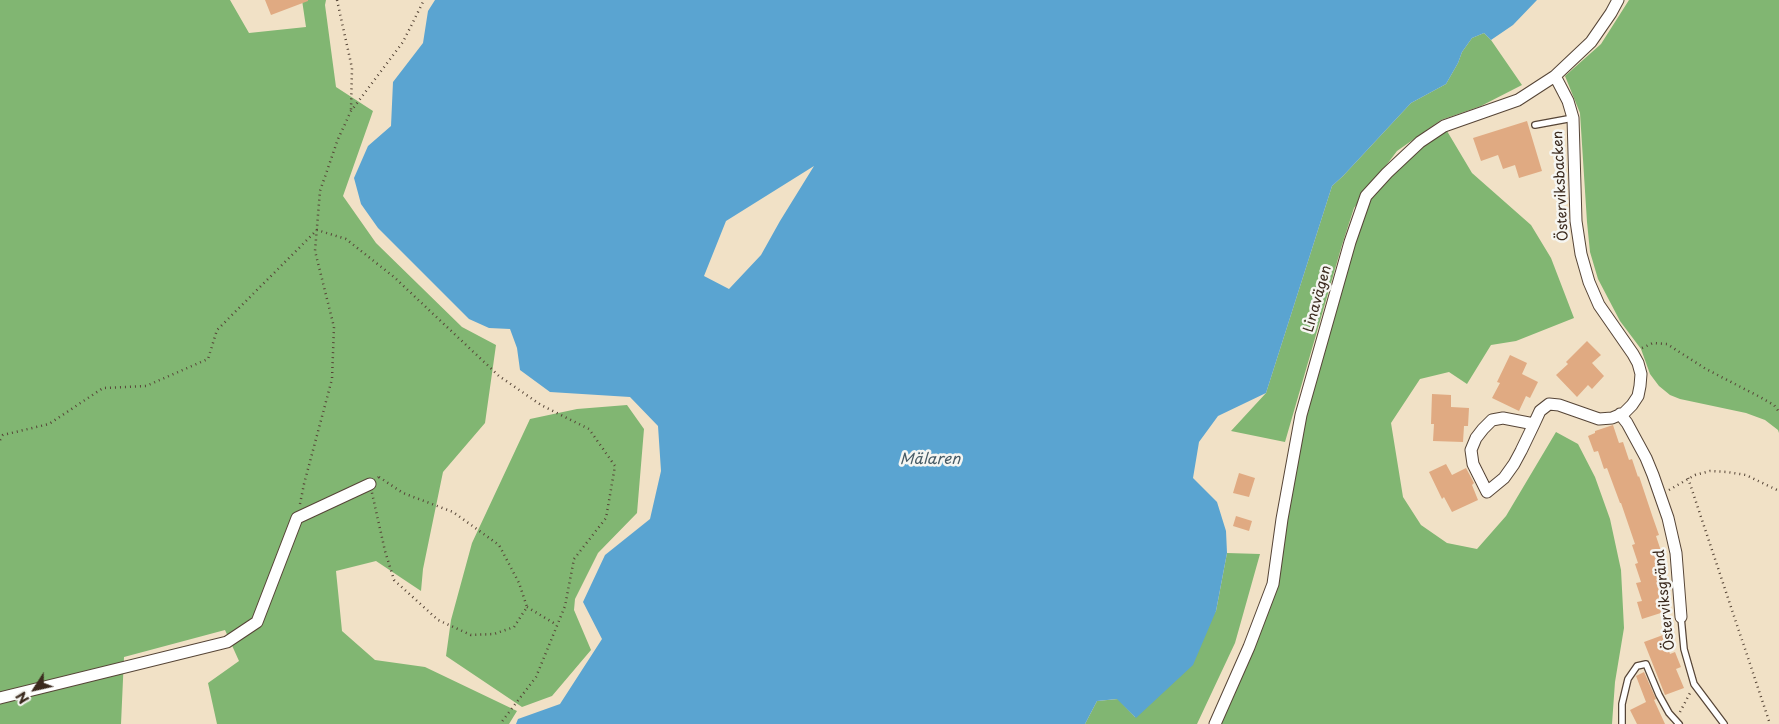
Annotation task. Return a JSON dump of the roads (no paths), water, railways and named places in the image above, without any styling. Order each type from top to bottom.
[{"type":"street","name":"Linavägen","points":[[1215,724],[1249,647],[1272,584],[1301,415],[1350,242],[1366,196],[1420,142],[1444,126],[1518,100],[1555,76],[1591,42],[1611,14],[1618,0]]},
{"type":"street","name":"Österviksbacken","points":[[1555,76],[1568,101],[1573,118],[1576,221],[1581,254],[1589,282],[1599,305],[1633,354],[1641,374],[1638,396],[1632,405],[1620,414]]},
{"type":"street","points":[[1534,424],[1503,418],[1492,420],[1476,438],[1471,450],[1473,464],[1488,492],[1504,478],[1514,464],[1534,424],[1540,411],[1549,404],[1559,405],[1599,419],[1612,418],[1620,414]]},
{"type":"street","name":"Österviksgränd","points":[[1620,414],[1643,452],[1661,497],[1676,553],[1681,618]]},
{"type":"street","points":[[0,698],[227,642],[257,622],[297,518],[370,484]]},
{"type":"lane","points":[[1536,125],[1573,118]]},
{"type":"lane","name":"Österviksgränd","points":[[1681,618],[1684,649],[1694,684],[1724,724]]},
{"type":"lane","points":[[1622,724],[1622,704],[1628,679],[1637,666],[1646,664],[1658,695],[1669,713],[1678,722]]},
{"type":"water","name":"Mälaren","points":[[435,0],[1537,0],[1513,25],[1491,40],[1484,33],[1472,38],[1462,52],[1446,84],[1411,103],[1332,186],[1266,393],[1218,416],[1199,442],[1193,478],[1217,502],[1226,531],[1227,553],[1216,611],[1193,665],[1136,718],[1117,699],[1097,701],[1085,724],[516,724],[518,719],[560,704],[602,639],[583,602],[605,555],[650,519],[661,471],[658,426],[630,397],[550,392],[520,370],[517,348],[510,329],[489,328],[469,319],[378,228],[361,204],[354,178],[368,146],[391,126],[393,82],[423,43],[428,11]],"holes":[[[814,166],[761,255],[729,289],[704,276],[726,221]]]}]
